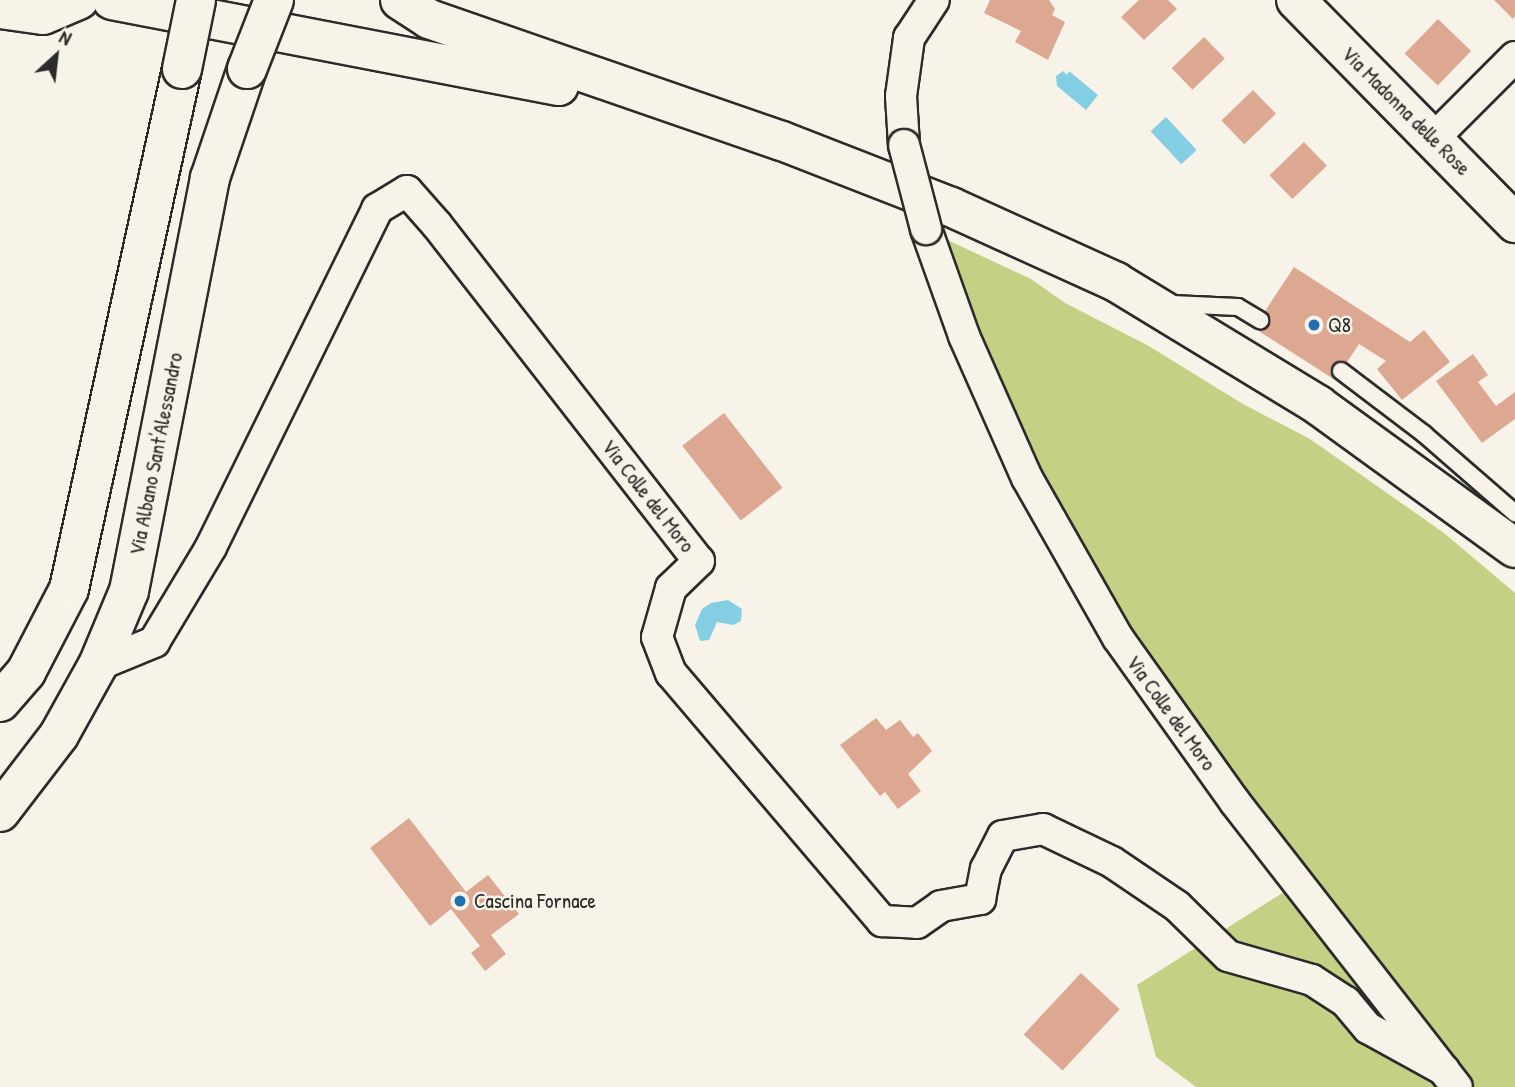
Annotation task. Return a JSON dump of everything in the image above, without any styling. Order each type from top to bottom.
[{"type":"main road","points":[[0,9],[43,15],[79,0]]},
{"type":"main road","points":[[112,0],[533,80],[661,108],[782,141]]},
{"type":"main road","points":[[0,702],[26,672],[69,589],[196,0]]},
{"type":"main road","name":"Via Albano Sant'Alessandro","points":[[0,812],[60,734],[98,665],[129,591],[210,178],[274,0]]},
{"type":"main road","points":[[400,0],[429,19],[782,141],[964,213],[1116,282],[1318,405],[1515,548]]},
{"type":"main road","name":"Via Madonna delle Rose","points":[[1296,0],[1515,223]]},
{"type":"street","name":"Via Colle del Moro","points":[[934,0],[909,38],[901,96],[904,145],[926,229],[964,336],[1027,478],[1118,638],[1235,802],[1450,1078]]},
{"type":"street","points":[[1433,139],[1515,57]]},
{"type":"street","name":"Via Colle del Moro","points":[[98,665],[154,642],[211,547],[377,209],[407,191],[446,236],[699,561],[671,588],[657,637],[671,673],[883,921],[917,923],[941,906],[980,899],[986,869],[1003,836],[1043,829],[1112,862],[1177,906],[1228,956],[1312,980],[1346,1002],[1368,1028],[1450,1078]]},
{"type":"lane","points":[[1152,304],[1238,307],[1260,320]]},
{"type":"lane","points":[[1341,371],[1424,435],[1515,513]]},
{"type":"green space","points":[[939,236],[1031,279],[1065,303],[1147,345],[1243,404],[1310,439],[1444,533],[1515,593],[1515,1087],[1196,1087],[1156,1057],[1137,985],[1301,881],[1197,746],[1057,520],[991,375]]},
{"type":"water","points":[[1063,71],[1067,75],[1069,71],[1098,95],[1086,110],[1057,86],[1056,76]]},
{"type":"water","points":[[1166,117],[1197,150],[1181,164],[1151,131]]},
{"type":"water","points":[[728,600],[742,609],[741,621],[733,625],[717,622],[709,640],[700,641],[695,625],[702,609],[711,603]]},
{"type":"building","points":[[990,0],[1049,0],[1055,9],[1052,15],[1065,22],[1048,60],[1015,42],[1021,31],[984,13]]},
{"type":"building","points":[[1139,0],[1168,0],[1177,9],[1144,40],[1121,17]]},
{"type":"building","points":[[1494,0],[1515,0],[1513,19]]},
{"type":"building","points":[[1438,19],[1471,51],[1438,85],[1405,54]]},
{"type":"building","points":[[1204,37],[1225,59],[1192,90],[1172,68]]},
{"type":"building","points":[[1253,90],[1276,114],[1244,144],[1221,121]]},
{"type":"building","points":[[1304,142],[1327,166],[1292,199],[1269,175]]},
{"type":"building","points":[[1294,267],[1410,342],[1424,330],[1450,362],[1402,400],[1377,369],[1386,361],[1359,344],[1335,380],[1254,328]]},
{"type":"building","points":[[1473,354],[1488,375],[1478,382],[1496,406],[1515,392],[1515,419],[1482,443],[1436,381]]},
{"type":"building","points":[[724,413],[782,488],[741,520],[682,446]]},
{"type":"building","points":[[876,718],[886,730],[900,720],[913,737],[918,733],[932,751],[908,774],[921,791],[898,809],[885,792],[880,796],[840,745]]},
{"type":"building","name":"Cascina Fornace","points":[[409,818],[466,892],[488,875],[519,914],[491,935],[506,954],[485,971],[471,953],[480,946],[451,909],[430,926],[370,848]]},
{"type":"building","points":[[1081,973],[1120,1009],[1062,1071],[1024,1034]]},
{"type":"place","name":"Q8","points":[[1314,325]]},
{"type":"place","name":"Cascina Fornace","points":[[460,901]]}]
